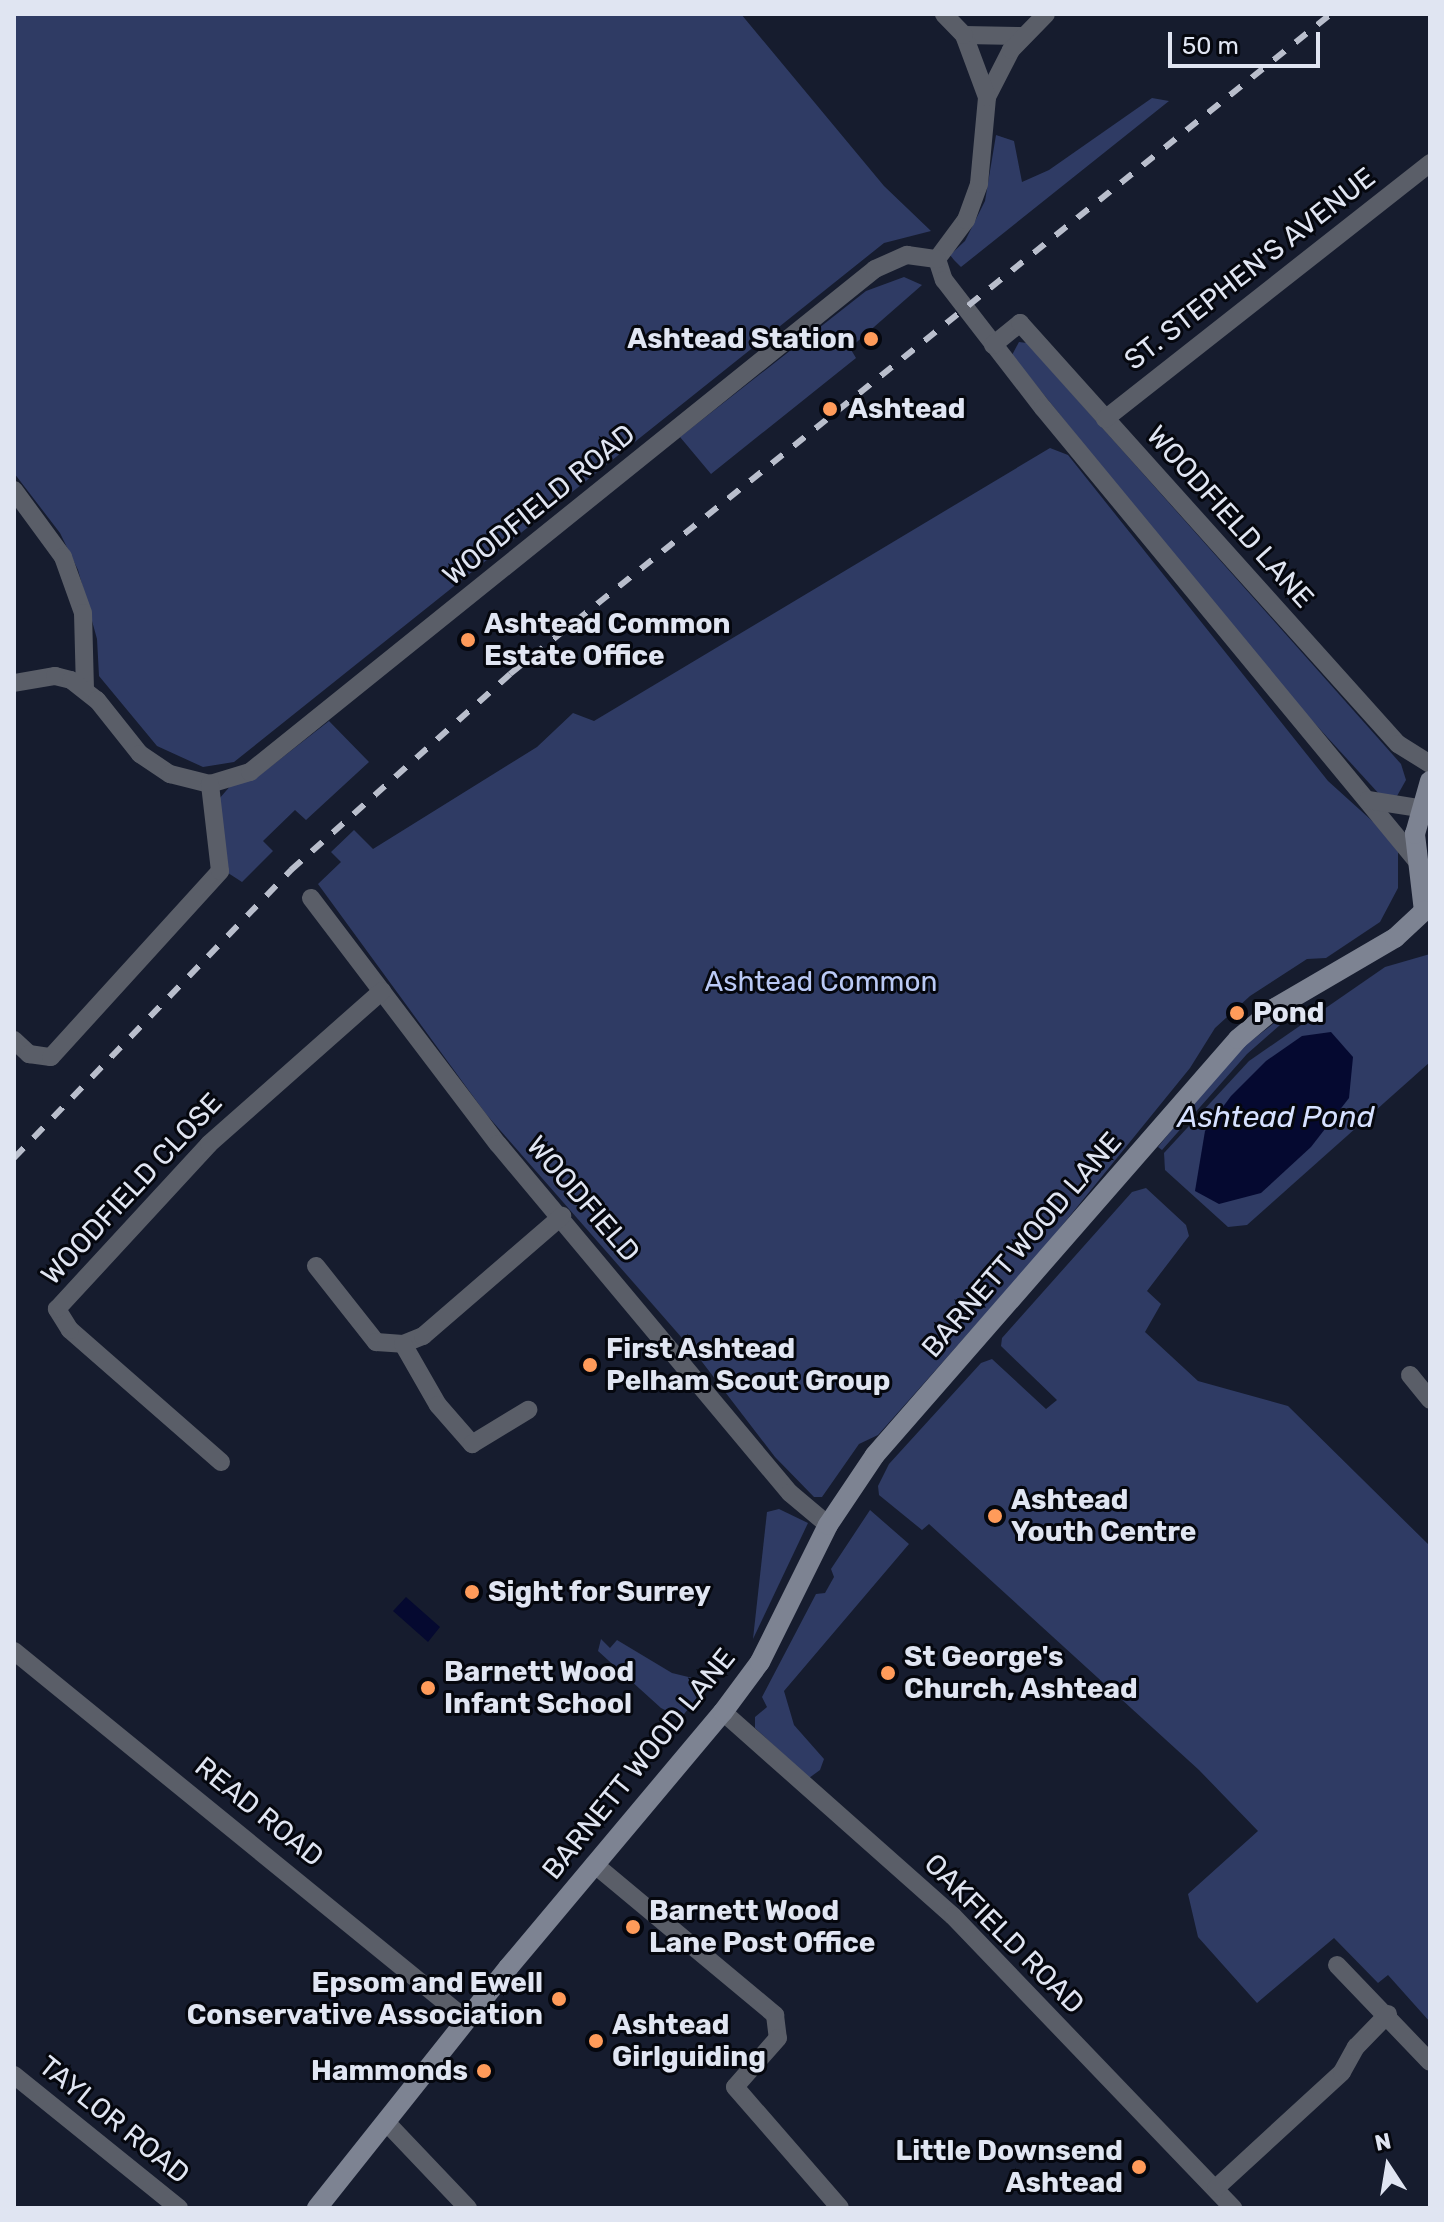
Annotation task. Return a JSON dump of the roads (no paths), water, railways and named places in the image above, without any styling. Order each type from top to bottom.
[{"type":"street","points":[[944,14],[964,35],[987,97]]},
{"type":"street","points":[[1046,14],[1021,36],[987,97],[979,184],[966,220],[937,259],[944,280],[993,345],[1416,860]]},
{"type":"street","points":[[964,35],[1021,36]]},
{"type":"street","name":"ST. STEPHEN'S AVENUE","points":[[1105,419],[1430,163]]},
{"type":"street","name":"WOODFIELD ROAD","points":[[210,784],[234,779],[265,763],[875,269],[907,255],[937,259]]},
{"type":"street","name":"WOODFIELD LANE","points":[[993,345],[1020,323],[1398,744],[1430,764]]},
{"type":"street","points":[[14,490],[63,557],[83,613],[85,688]]},
{"type":"street","points":[[14,683],[55,676],[85,688],[140,754],[170,774],[210,784],[220,871],[51,1057],[29,1054],[14,1040]]},
{"type":"street","points":[[1427,913],[1416,860],[1419,808],[1430,781]]},
{"type":"street","points":[[1368,800],[1419,808]]},
{"type":"street","name":"WOODFIELD","points":[[311,898],[498,1144],[562,1216],[790,1493],[828,1525]]},
{"type":"street","name":"BARNETT WOOD LANE","points":[[317,2208],[594,1864],[723,1712],[760,1662],[828,1525],[875,1455],[1055,1254],[1200,1078],[1275,1008],[1395,938],[1427,913]]},
{"type":"street","name":"WOODFIELD CLOSE","points":[[221,1462],[70,1330],[57,1309],[209,1144],[382,991]]},
{"type":"street","points":[[316,1266],[376,1342],[403,1344],[423,1336],[562,1216]]},
{"type":"street","points":[[403,1344],[438,1405],[472,1444],[528,1410]]},
{"type":"street","points":[[1410,1375],[1430,1400]]},
{"type":"street","name":"READ ROAD","points":[[14,1651],[467,2020]]},
{"type":"street","name":"OAKFIELD ROAD","points":[[723,1712],[953,1916],[1233,2208]]},
{"type":"street","points":[[594,1864],[775,2015],[778,2038],[735,2087],[840,2208]]},
{"type":"street","points":[[1337,1965],[1388,2014],[1430,2062]]},
{"type":"street","points":[[1216,2188],[1342,2072],[1356,2047],[1388,2014]]},
{"type":"street","name":"TAYLOR ROAD","points":[[14,2075],[179,2208]]},
{"type":"street","points":[[386,2122],[468,2208]]},
{"type":"water","name":"Ashtead Pond","points":[[1331,1032],[1353,1057],[1349,1098],[1311,1147],[1261,1193],[1219,1204],[1195,1191],[1205,1131],[1231,1096],[1266,1061],[1302,1036]]},
{"type":"water","points":[[406,1597],[440,1627],[428,1642],[393,1611]]},
{"type":"railway","points":[[14,1158],[291,870],[510,674],[1331,14]]},
{"type":"place","name":"Ashtead Station","points":[[871,339]]},
{"type":"place","name":"Ashtead","points":[[830,409]]},
{"type":"place","name":"Ashtead Common Estate Office","points":[[468,640]]},
{"type":"place","name":"Pond","points":[[1237,1013]]},
{"type":"place","name":"First Ashtead Pelham Scout Group","points":[[590,1365]]},
{"type":"place","name":"Ashtead Youth Centre","points":[[995,1516]]},
{"type":"place","name":"Sight for Surrey","points":[[472,1592]]},
{"type":"place","name":"St George's Church, Ashtead","points":[[888,1673]]},
{"type":"place","name":"Barnett Wood Infant School","points":[[428,1688]]},
{"type":"place","name":"Barnett Wood Lane Post Office","points":[[633,1927]]},
{"type":"place","name":"Epsom and Ewell Conservative Association","points":[[559,1999]]},
{"type":"place","name":"Ashtead Girlguiding","points":[[596,2041]]},
{"type":"place","name":"Hammonds","points":[[484,2071]]},
{"type":"place","name":"Little Downsend Ashtead","points":[[1139,2167]]},
{"type":"park label","name":"Ashtead Common","points":[[821,982]]}]
